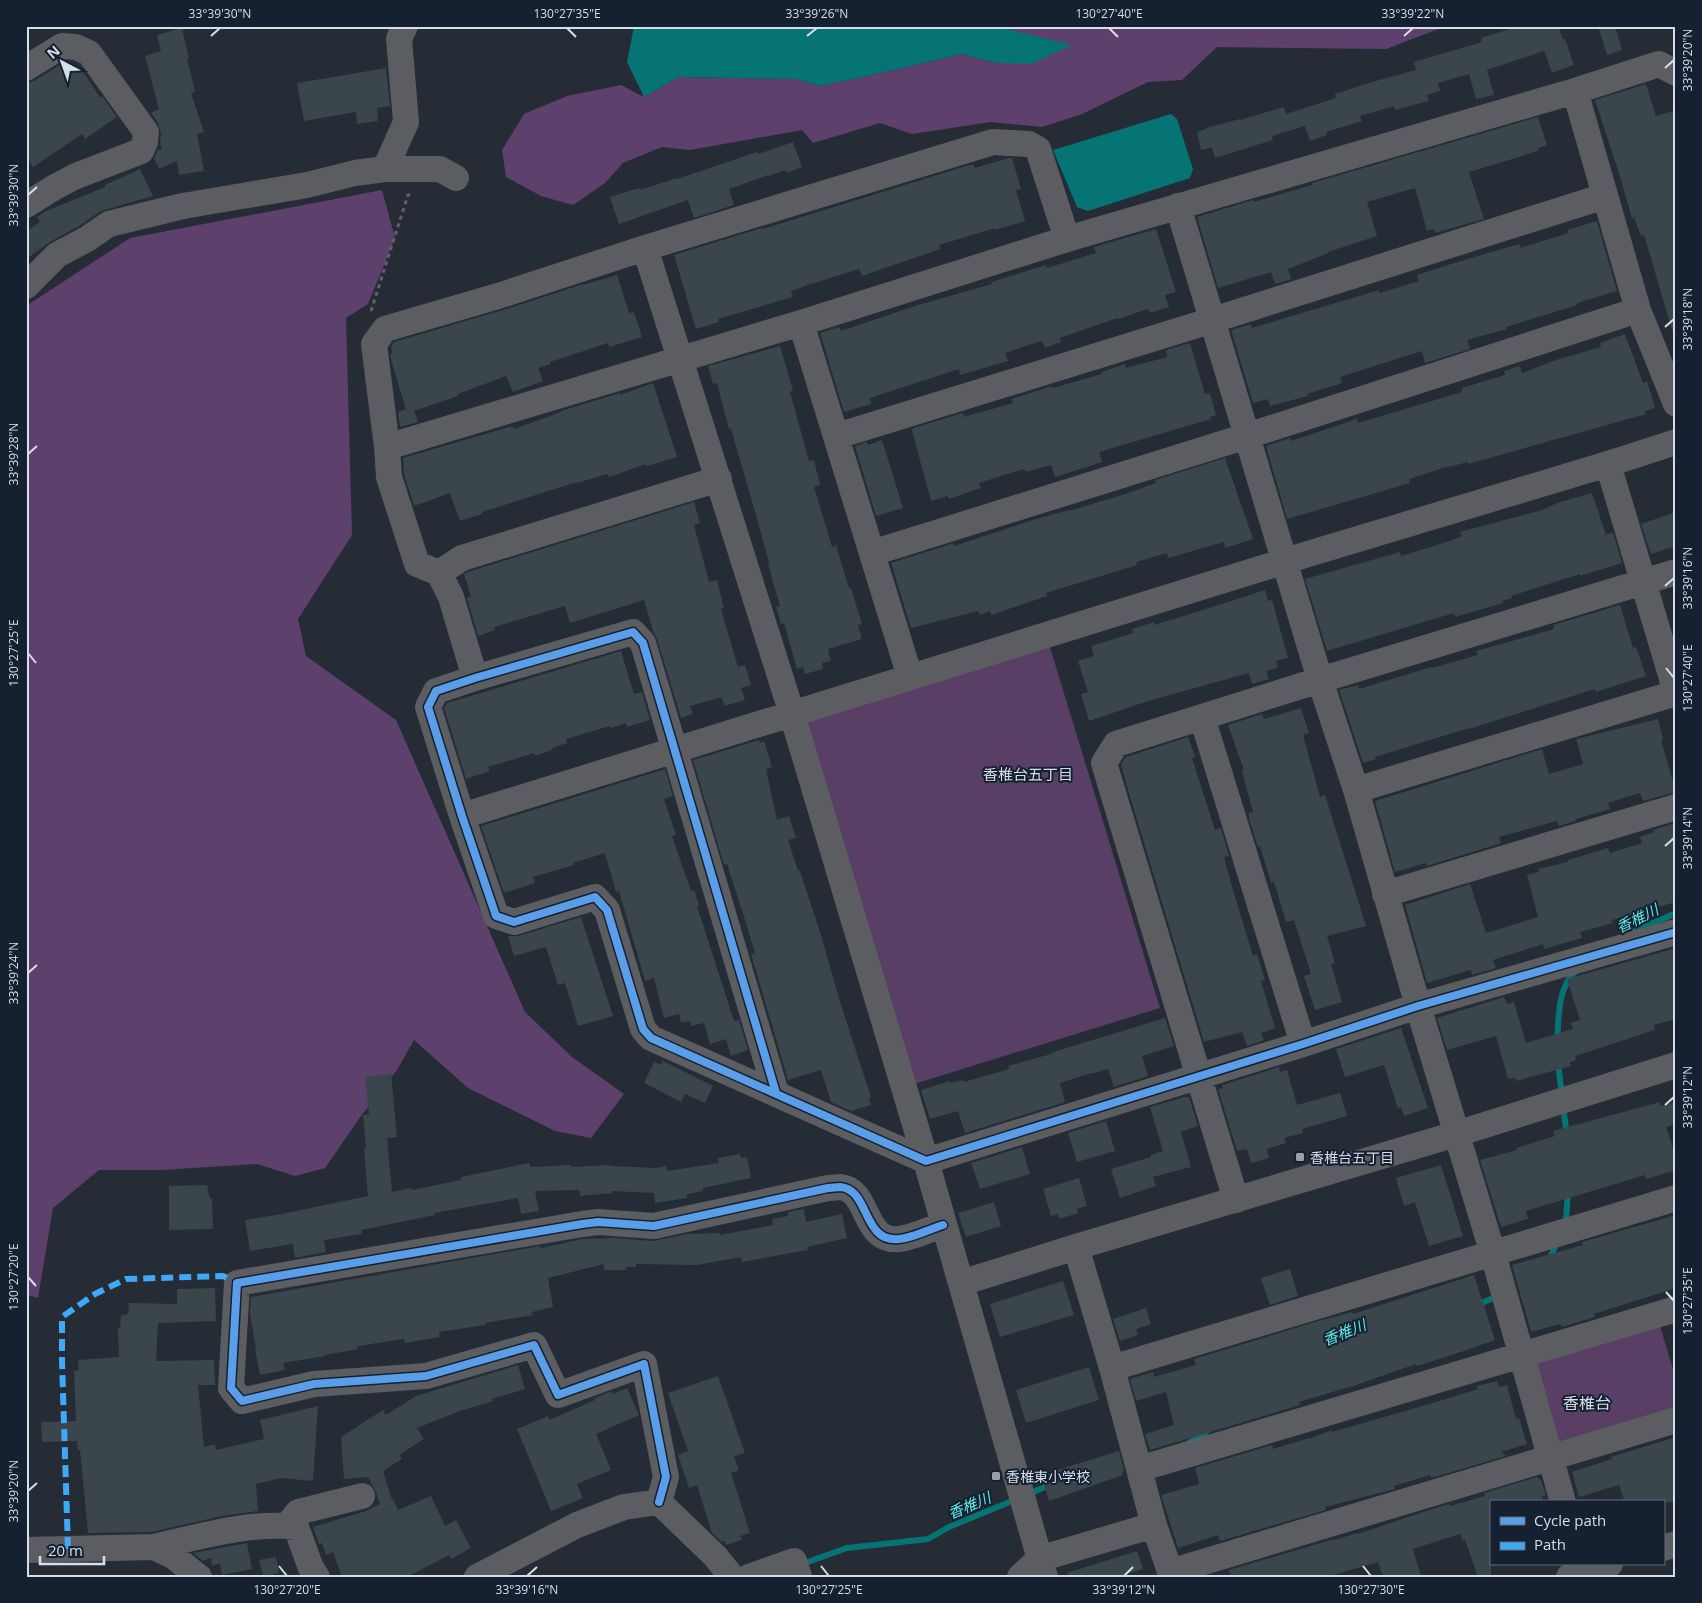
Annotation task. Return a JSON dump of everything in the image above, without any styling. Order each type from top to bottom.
[{"type":"street","points":[[385,169],[406,122],[399,39],[405,26]]},
{"type":"street","points":[[26,68],[62,46],[90,53],[146,132],[145,142],[141,151],[76,176],[26,205]]},
{"type":"street","points":[[387,447],[801,323],[1067,239],[1575,91],[1659,64],[1676,73]]},
{"type":"street","points":[[1575,91],[1638,310],[1676,404]]},
{"type":"street","points":[[475,678],[450,597],[439,574],[417,564],[389,476],[374,344],[385,330],[992,142],[1029,144],[1038,149],[1067,239]]},
{"type":"street","points":[[26,286],[57,255],[87,239],[109,224],[183,206],[307,185],[356,173],[385,169],[440,169],[456,178]]},
{"type":"street","points":[[837,436],[1605,196]]},
{"type":"street","points":[[1178,206],[1320,680],[1356,790],[1418,1006],[1493,1254],[1562,1500]]},
{"type":"street","points":[[645,248],[719,480],[784,717],[926,1161],[1042,1568]]},
{"type":"street","points":[[872,554],[1638,310]]},
{"type":"street","points":[[801,323],[910,677]]},
{"type":"street","points":[[462,816],[1676,442]]},
{"type":"street","points":[[1356,790],[1676,693],[1608,464]]},
{"type":"street","points":[[439,574],[462,558],[719,480]]},
{"type":"street","points":[[1236,1200],[1104,764],[1116,744],[1202,716],[1676,572]]},
{"type":"street","points":[[776,1093],[643,643],[633,632],[436,691],[428,707],[496,916],[514,922],[595,897],[607,910],[642,1028],[651,1038],[926,1161],[1303,1044],[1418,1006],[1676,932]]},
{"type":"street","points":[[1202,716],[1303,1044]]},
{"type":"street","points":[[1385,894],[1676,807]]},
{"type":"street","points":[[961,1283],[1456,1134],[1676,1065]]},
{"type":"street","points":[[659,1502],[666,1476],[644,1364],[558,1395],[534,1345],[426,1376],[314,1384],[242,1400],[231,1388],[238,1283],[582,1224],[598,1222],[654,1226],[828,1188],[842,1187],[857,1196],[873,1228],[886,1239],[900,1240],[943,1225]]},
{"type":"street","points":[[1112,1368],[1676,1198]]},
{"type":"street","points":[[1076,1248],[1112,1368],[1154,1525],[1171,1575],[1676,1420]]},
{"type":"street","points":[[1140,1469],[1676,1310]]},
{"type":"street","points":[[287,1526],[298,1512],[362,1496]]},
{"type":"street","points":[[477,1577],[577,1525],[624,1507],[659,1502]]},
{"type":"street","points":[[659,1502],[715,1556],[732,1577]]},
{"type":"street","points":[[26,1550],[154,1547],[213,1533],[279,1524],[296,1527],[316,1577]]},
{"type":"street","points":[[1020,1577],[1154,1525]]},
{"type":"street","points":[[1664,1548],[1676,1544]]},
{"type":"street","points":[[154,1547],[173,1556],[199,1577]]},
{"type":"street","points":[[749,1577],[794,1561],[799,1577]]},
{"type":"street","points":[[1579,1573],[1603,1566]]},
{"type":"path","points":[[374,344],[367,323],[408,195],[416,192]]},
{"type":"shaded area","points":[[634,26],[994,26],[1072,45],[1031,64],[996,63],[962,54],[819,86],[795,79],[679,77],[644,97],[627,62]]},
{"type":"shaded area","points":[[994,26],[1450,26],[1386,49],[1217,47],[1182,80],[1148,82],[1082,114],[1042,127],[991,122],[912,134],[880,123],[813,143],[802,130],[690,150],[662,147],[623,163],[605,183],[573,205],[541,196],[506,177],[502,150],[524,114],[567,96],[621,85],[644,97],[679,77],[795,79],[819,86],[962,54],[996,63],[1071,45]]},
{"type":"shaded area","points":[[1171,114],[1177,119],[1193,169],[1190,178],[1088,211],[1077,207],[1053,150]]},
{"type":"shaded area","points":[[382,190],[395,238],[368,304],[346,318],[352,535],[298,619],[306,656],[396,720],[525,1012],[572,1057],[624,1094],[591,1138],[555,1131],[468,1088],[414,1040],[397,1070],[361,1116],[325,1168],[295,1176],[257,1164],[161,1170],[99,1170],[53,1208],[38,1298],[26,1295],[26,306],[130,238]]},
{"type":"shaded area","points":[[1049,644],[1160,1008],[914,1084],[799,722]]},
{"type":"shaded area","points":[[1659,1323],[1676,1379],[1676,1409],[1557,1445],[1532,1361]]},
{"type":"building","points":[[1519,26],[1558,26],[1563,39],[1565,39],[1574,65],[1552,73],[1544,51],[1487,70],[1494,95],[1476,99],[1469,74],[1438,83],[1440,91],[1427,95],[1429,101],[1395,110],[1394,106],[1360,116],[1362,121],[1326,132],[1327,135],[1310,141],[1305,126],[1272,136],[1273,140],[1215,158],[1212,147],[1201,150],[1197,132],[1206,128],[1284,107],[1286,114],[1336,98],[1335,94],[1416,70],[1414,62],[1482,42],[1481,38]]},
{"type":"building","points":[[1598,26],[1615,26],[1622,50],[1607,55]]},
{"type":"building","points":[[182,28],[195,92],[191,93],[204,132],[197,134],[204,171],[179,175],[177,161],[159,169],[154,158],[158,150],[162,149],[160,143],[161,133],[158,123],[151,113],[159,109],[145,56],[161,51],[157,35]]},
{"type":"building","points":[[66,61],[71,62],[76,70],[80,67],[97,93],[100,97],[102,96],[117,117],[85,139],[82,134],[33,167],[26,156],[26,83],[34,81]]},
{"type":"building","points":[[386,68],[390,106],[377,108],[378,121],[357,124],[356,112],[304,121],[297,83]]},
{"type":"building","points":[[1646,84],[1656,116],[1676,110],[1676,329],[1672,330],[1644,235],[1641,236],[1634,217],[1632,218],[1595,100]]},
{"type":"building","points":[[1538,117],[1547,145],[1519,157],[1469,172],[1484,219],[1435,233],[1434,229],[1427,231],[1415,188],[1367,202],[1377,236],[1328,252],[1288,269],[1291,279],[1275,284],[1271,272],[1218,288],[1197,217],[1312,185],[1312,183]]},
{"type":"building","points":[[793,142],[802,167],[787,173],[785,170],[768,175],[729,189],[734,205],[694,218],[688,200],[619,224],[610,197],[677,179]]},
{"type":"building","points":[[1012,158],[1021,189],[1016,190],[1025,221],[939,245],[940,249],[862,276],[859,269],[801,287],[791,291],[793,297],[718,319],[719,322],[696,329],[674,255],[969,165],[974,165],[975,168]]},
{"type":"building","points":[[140,169],[153,196],[101,211],[26,259],[26,232],[40,222],[37,217],[46,211],[105,187],[105,185]]},
{"type":"building","points":[[1597,221],[1617,291],[1506,327],[1507,329],[1467,340],[1470,349],[1425,363],[1422,351],[1340,377],[1342,383],[1307,394],[1308,396],[1270,406],[1268,399],[1253,403],[1231,330],[1251,324],[1252,328],[1379,290],[1380,293],[1419,281],[1417,275],[1519,244],[1521,248],[1568,233],[1567,230]]},
{"type":"building","points":[[1156,229],[1176,292],[1165,295],[1169,307],[1150,313],[1148,309],[1117,318],[1060,338],[1061,342],[1045,348],[1042,341],[1025,346],[1005,353],[1008,361],[960,375],[959,369],[870,398],[871,404],[844,412],[820,333],[839,327],[841,331],[918,305],[992,284],[991,282],[1046,265],[1047,268],[1096,253],[1094,247]]},
{"type":"building","points":[[617,275],[629,313],[634,312],[642,337],[609,347],[608,343],[550,362],[551,364],[538,368],[543,381],[513,392],[506,376],[458,394],[458,396],[414,411],[418,422],[400,427],[398,412],[406,409],[390,354],[393,353],[391,347],[394,342]]},
{"type":"building","points":[[1625,334],[1643,383],[1647,381],[1655,408],[1645,411],[1646,414],[1468,464],[1468,462],[1449,466],[1409,479],[1410,483],[1287,519],[1266,446],[1290,438],[1291,441],[1357,419],[1358,423],[1462,392],[1462,388],[1505,375],[1504,371],[1520,366],[1522,373],[1559,359],[1601,347],[1600,343]]},
{"type":"building","points":[[1190,343],[1205,394],[1210,393],[1216,415],[1210,417],[1211,419],[1099,452],[1102,462],[1055,477],[1051,465],[1026,472],[1024,469],[979,483],[981,488],[949,499],[948,496],[931,501],[912,431],[913,428],[963,413],[964,417],[1013,403],[1012,399],[1052,386],[1053,388],[1102,374],[1102,372],[1125,364],[1126,368],[1167,357],[1166,350]]},
{"type":"building","points":[[780,346],[793,391],[790,392],[809,461],[814,460],[820,485],[814,487],[832,547],[836,545],[862,624],[858,625],[862,639],[828,649],[831,661],[822,663],[823,669],[805,674],[803,667],[797,669],[784,623],[781,624],[776,607],[780,606],[756,515],[731,429],[729,429],[717,383],[713,384],[708,366]]},
{"type":"building","points":[[653,383],[677,457],[647,466],[646,464],[609,477],[607,474],[577,482],[482,512],[482,514],[460,521],[450,493],[414,506],[404,474],[403,458],[513,426],[514,429],[561,411],[620,393],[620,395]]},
{"type":"building","points":[[882,440],[903,508],[876,516],[855,446],[867,442],[868,445]]},
{"type":"building","points":[[1225,458],[1253,539],[1225,548],[1224,542],[1168,558],[1167,553],[1136,562],[1137,565],[1046,593],[1047,596],[991,615],[990,611],[980,615],[978,611],[911,628],[891,563],[954,543],[954,546],[1036,519],[1125,494],[1156,483],[1155,480]]},
{"type":"building","points":[[1592,493],[1606,535],[1613,532],[1622,563],[1511,596],[1512,598],[1502,601],[1503,603],[1455,617],[1454,613],[1327,651],[1305,579],[1400,552],[1401,556],[1453,540],[1462,536],[1460,532],[1542,510],[1560,502]]},
{"type":"building","points":[[694,502],[700,523],[694,525],[709,582],[717,580],[724,608],[721,609],[738,667],[745,665],[751,685],[741,688],[745,700],[724,706],[722,697],[690,706],[693,714],[681,718],[644,600],[570,623],[565,606],[494,627],[495,630],[478,636],[467,598],[471,596],[464,574]]},
{"type":"building","points":[[1676,512],[1676,546],[1651,554],[1641,524]]},
{"type":"building","points":[[1265,590],[1268,601],[1272,600],[1288,658],[1276,661],[1278,668],[1266,671],[1269,679],[1252,684],[1249,673],[1148,701],[1089,721],[1081,694],[1088,692],[1078,661],[1094,656],[1091,646],[1133,633],[1132,629],[1154,622],[1154,625]]},
{"type":"building","points":[[1620,605],[1633,648],[1636,647],[1646,676],[1596,692],[1595,689],[1375,757],[1376,759],[1363,763],[1339,690],[1358,685],[1359,689],[1478,655],[1476,651],[1554,629],[1553,625]]},
{"type":"building","points":[[621,651],[634,694],[642,692],[650,720],[627,727],[626,723],[611,728],[610,726],[566,739],[567,743],[552,748],[552,750],[535,756],[534,753],[488,767],[490,771],[466,779],[444,708],[447,703]]},
{"type":"building","points":[[1301,708],[1309,733],[1303,735],[1320,797],[1325,795],[1366,926],[1327,936],[1335,963],[1331,964],[1342,1002],[1315,1010],[1304,976],[1311,974],[1294,920],[1286,922],[1274,882],[1271,883],[1260,846],[1258,847],[1249,819],[1249,813],[1253,812],[1242,771],[1244,770],[1228,725],[1262,714],[1264,719]]},
{"type":"building","points":[[1658,719],[1663,740],[1661,740],[1676,792],[1643,801],[1640,793],[1608,803],[1610,809],[1576,819],[1576,821],[1559,826],[1557,821],[1499,837],[1501,843],[1427,866],[1426,863],[1395,872],[1375,801],[1542,749],[1549,774],[1583,764],[1576,739]]},
{"type":"building","points":[[1188,737],[1195,757],[1192,758],[1215,830],[1221,828],[1229,856],[1224,857],[1253,956],[1257,954],[1265,980],[1261,981],[1275,1028],[1261,1033],[1264,1040],[1247,1046],[1242,1032],[1204,1042],[1121,764],[1126,757]]},
{"type":"building","points":[[759,740],[760,743],[764,741],[772,767],[766,769],[777,820],[789,816],[796,838],[788,840],[820,932],[871,1097],[869,1098],[871,1105],[851,1111],[831,1102],[821,1070],[788,1080],[751,954],[755,953],[727,864],[724,865],[693,760]]},
{"type":"building","points":[[665,769],[673,796],[664,799],[676,835],[672,836],[691,891],[694,890],[699,905],[697,906],[734,1021],[739,1020],[748,1050],[731,1056],[726,1039],[710,1044],[704,1023],[691,1026],[690,1021],[681,1023],[679,1014],[664,1018],[654,978],[645,981],[619,891],[616,892],[605,853],[573,863],[574,865],[533,877],[535,883],[504,893],[481,826]]},
{"type":"building","points":[[1676,823],[1676,902],[1612,920],[1613,923],[1580,932],[1582,938],[1544,949],[1543,944],[1493,960],[1496,968],[1472,975],[1471,970],[1427,983],[1405,905],[1470,884],[1486,933],[1538,917],[1527,875],[1539,872],[1538,869],[1568,862],[1568,860],[1608,848],[1610,853],[1642,843],[1640,837],[1654,832],[1653,830]]},
{"type":"building","points":[[581,917],[613,1016],[578,1026],[565,983],[558,985],[546,947],[514,956],[508,936],[518,936]]},
{"type":"building","points":[[1676,948],[1676,1019],[1654,1025],[1655,1030],[1575,1056],[1576,1060],[1570,1062],[1571,1066],[1516,1081],[1515,1078],[1508,1079],[1496,1036],[1447,1050],[1437,1018],[1504,997],[1507,1004],[1514,1002],[1526,1043],[1573,1029],[1571,1023],[1580,1020],[1567,979]]},
{"type":"building","points":[[1165,1018],[1174,1046],[1142,1056],[1148,1076],[1114,1087],[1108,1069],[1091,1073],[1060,1083],[1065,1102],[965,1133],[958,1111],[930,1119],[921,1090],[950,1081],[951,1083],[963,1080],[964,1082],[1009,1069],[1008,1066]]},
{"type":"building","points":[[1401,1028],[1428,1108],[1404,1116],[1401,1107],[1398,1109],[1384,1065],[1345,1077],[1336,1049]]},
{"type":"building","points":[[663,1061],[713,1086],[705,1103],[685,1094],[681,1102],[644,1083],[654,1062],[661,1065]]},
{"type":"building","points":[[1279,1067],[1280,1072],[1287,1070],[1297,1105],[1340,1093],[1347,1116],[1302,1129],[1303,1133],[1284,1138],[1286,1143],[1267,1149],[1269,1158],[1251,1163],[1247,1149],[1237,1151],[1218,1089],[1223,1088],[1222,1085]]},
{"type":"building","points":[[391,1074],[397,1137],[387,1138],[392,1192],[461,1180],[461,1177],[529,1163],[530,1167],[609,1165],[657,1168],[666,1166],[667,1171],[719,1163],[718,1158],[740,1154],[741,1158],[747,1157],[751,1178],[703,1188],[703,1191],[687,1194],[687,1198],[655,1203],[654,1193],[612,1191],[612,1193],[580,1196],[579,1190],[535,1191],[539,1211],[521,1214],[518,1198],[434,1213],[435,1215],[361,1230],[362,1234],[324,1240],[326,1252],[295,1258],[293,1244],[250,1251],[245,1220],[368,1196],[363,1115],[369,1114],[365,1077]]},
{"type":"building","points":[[1189,1097],[1198,1126],[1181,1132],[1191,1167],[1153,1177],[1156,1186],[1120,1198],[1111,1169],[1151,1157],[1151,1155],[1163,1151],[1150,1107]]},
{"type":"building","points":[[1660,1102],[1661,1106],[1676,1102],[1676,1124],[1666,1127],[1676,1157],[1676,1170],[1646,1179],[1645,1175],[1526,1211],[1528,1219],[1501,1227],[1480,1160],[1517,1150],[1516,1148],[1555,1136],[1553,1131]]},
{"type":"building","points":[[1106,1121],[1115,1151],[1077,1162],[1068,1133]]},
{"type":"building","points":[[1022,1147],[1030,1174],[980,1189],[971,1163]]},
{"type":"building","points":[[1441,1165],[1463,1236],[1429,1246],[1415,1202],[1404,1206],[1396,1178]]},
{"type":"building","points":[[1079,1178],[1087,1206],[1077,1209],[1078,1213],[1059,1219],[1058,1214],[1051,1216],[1043,1189]]},
{"type":"building","points":[[207,1185],[210,1199],[212,1198],[213,1229],[169,1230],[169,1186]]},
{"type":"building","points":[[994,1202],[1001,1226],[966,1237],[958,1213]]},
{"type":"building","points":[[804,1209],[806,1222],[842,1214],[847,1238],[807,1247],[808,1250],[742,1262],[741,1257],[697,1265],[636,1264],[636,1267],[626,1267],[626,1270],[604,1270],[604,1264],[548,1278],[553,1307],[532,1312],[533,1315],[439,1332],[440,1337],[405,1343],[404,1339],[358,1346],[358,1349],[283,1363],[285,1370],[260,1375],[250,1314],[251,1297],[540,1246],[541,1248],[583,1239],[615,1238],[653,1241],[687,1234],[720,1233],[720,1235],[773,1225],[772,1219],[788,1216],[788,1212]]},
{"type":"building","points":[[1676,1215],[1676,1288],[1594,1314],[1595,1317],[1562,1327],[1560,1324],[1531,1332],[1512,1265],[1583,1245],[1582,1242]]},
{"type":"building","points":[[1290,1269],[1298,1296],[1270,1305],[1261,1278]]},
{"type":"building","points":[[1474,1275],[1495,1340],[1299,1402],[1300,1405],[1150,1450],[1145,1434],[1174,1425],[1166,1392],[1136,1401],[1130,1379],[1153,1372],[1154,1377],[1196,1365],[1194,1359],[1315,1322],[1352,1312],[1353,1314]]},
{"type":"building","points":[[1063,1281],[1074,1315],[1000,1337],[990,1304]]},
{"type":"building","points":[[215,1288],[216,1321],[158,1323],[156,1361],[214,1360],[215,1385],[198,1385],[204,1447],[215,1444],[216,1450],[264,1439],[260,1420],[318,1406],[313,1481],[281,1478],[256,1484],[258,1511],[222,1516],[152,1532],[88,1533],[80,1450],[78,1450],[77,1441],[42,1442],[41,1422],[76,1421],[74,1371],[79,1370],[78,1360],[119,1357],[118,1328],[120,1328],[121,1316],[128,1314],[129,1303],[177,1304],[177,1289]]},
{"type":"building","points":[[1146,1308],[1151,1324],[1136,1329],[1138,1335],[1120,1341],[1113,1319]]},
{"type":"building","points":[[518,1365],[525,1389],[492,1399],[493,1401],[460,1411],[417,1428],[424,1439],[399,1455],[402,1459],[383,1471],[392,1500],[398,1510],[431,1496],[445,1526],[456,1520],[471,1548],[451,1559],[449,1555],[407,1577],[342,1577],[333,1552],[326,1555],[322,1543],[319,1544],[313,1527],[366,1511],[380,1504],[368,1477],[344,1479],[341,1437],[383,1410],[386,1415],[416,1396]]},
{"type":"building","points":[[1089,1367],[1099,1400],[1026,1423],[1016,1390]]},
{"type":"building","points":[[718,1376],[745,1453],[734,1456],[739,1470],[731,1473],[750,1533],[740,1536],[742,1540],[726,1545],[725,1541],[722,1542],[712,1533],[697,1485],[689,1488],[678,1455],[688,1451],[668,1393]]},
{"type":"building","points":[[1497,1381],[1499,1387],[1507,1385],[1516,1419],[1519,1418],[1527,1444],[1501,1452],[1506,1456],[1431,1478],[1430,1475],[1394,1486],[1395,1489],[1325,1507],[1326,1510],[1220,1541],[1218,1535],[1178,1548],[1161,1495],[1199,1484],[1195,1468],[1272,1445],[1273,1449],[1309,1439],[1332,1430],[1332,1432],[1436,1402],[1478,1389],[1477,1386]]},
{"type":"building","points":[[627,1388],[639,1415],[596,1434],[611,1470],[577,1484],[583,1498],[551,1511],[517,1429],[548,1416],[549,1420],[595,1400],[602,1395],[612,1391],[613,1394]]},
{"type":"building","points":[[1676,1437],[1676,1502],[1664,1502],[1664,1500],[1624,1500],[1619,1485],[1579,1497],[1572,1472],[1612,1459],[1611,1457]]},
{"type":"building","points":[[1119,1451],[1124,1471],[1122,1472],[1123,1475],[1049,1501],[1041,1475]]},
{"type":"building","points":[[1537,1477],[1541,1480],[1546,1495],[1542,1496],[1543,1500],[1490,1500],[1491,1577],[1478,1577],[1465,1540],[1463,1541],[1460,1534],[1413,1549],[1421,1577],[1383,1577],[1378,1562],[1327,1577],[1231,1577],[1229,1570],[1334,1539],[1358,1534],[1449,1504],[1450,1506],[1485,1496],[1484,1493]]},
{"type":"building","points":[[247,1543],[252,1569],[222,1575],[220,1564],[212,1565],[211,1558],[203,1561],[193,1553]]},
{"type":"building","points":[[1137,1551],[1143,1569],[1118,1577],[1068,1577],[1067,1573]]},
{"type":"building","points":[[276,1557],[279,1573],[263,1576],[259,1560]]},
{"type":"waterway","name":"香椎川","points":[[1633,932],[1676,913]]},
{"type":"waterway","name":"香椎川","points":[[1557,1041],[1562,994],[1565,986],[1576,971]]},
{"type":"waterway","name":"香椎川","points":[[1556,1063],[1558,1063],[1562,1096]]},
{"type":"waterway","name":"香椎川","points":[[1563,1106],[1567,1136]]},
{"type":"waterway","name":"香椎川","points":[[1565,1225],[1568,1190]]},
{"type":"waterway","name":"香椎川","points":[[1548,1261],[1558,1241]]},
{"type":"waterway","name":"香椎川","points":[[1477,1305],[1500,1295]]},
{"type":"waterway","name":"香椎川","points":[[1190,1442],[1204,1434],[1210,1427]]},
{"type":"waterway","name":"香椎川","points":[[1026,1495],[1052,1484]]},
{"type":"waterway","name":"香椎川","points":[[802,1564],[847,1548],[928,1539],[949,1527],[1017,1499]]},
{"type":"marked path","points":[[68,1549],[62,1317],[95,1294],[126,1279],[223,1276],[237,1283]]},
{"type":"cycle path","points":[[776,1093],[643,643],[633,632],[436,691],[428,707],[496,916],[514,922],[595,897],[607,910],[643,1029],[651,1038],[926,1161],[1303,1044],[1418,1006],[1676,932]]},
{"type":"cycle path","points":[[659,1502],[666,1477],[644,1364],[558,1395],[534,1345],[426,1376],[314,1384],[242,1401],[231,1388],[237,1283],[582,1224],[598,1222],[654,1226],[837,1187],[850,1190],[857,1197],[872,1225],[878,1233],[887,1238],[904,1238],[943,1225]]},
{"type":"place","name":"香椎台五丁目","points":[[1300,1157]]},
{"type":"place","name":"香椎東小学校","points":[[996,1476]]},
{"type":"district","name":"香椎台五丁目","points":[[1028,774]]},
{"type":"district","name":"香椎台","points":[[1587,1403]]}]
